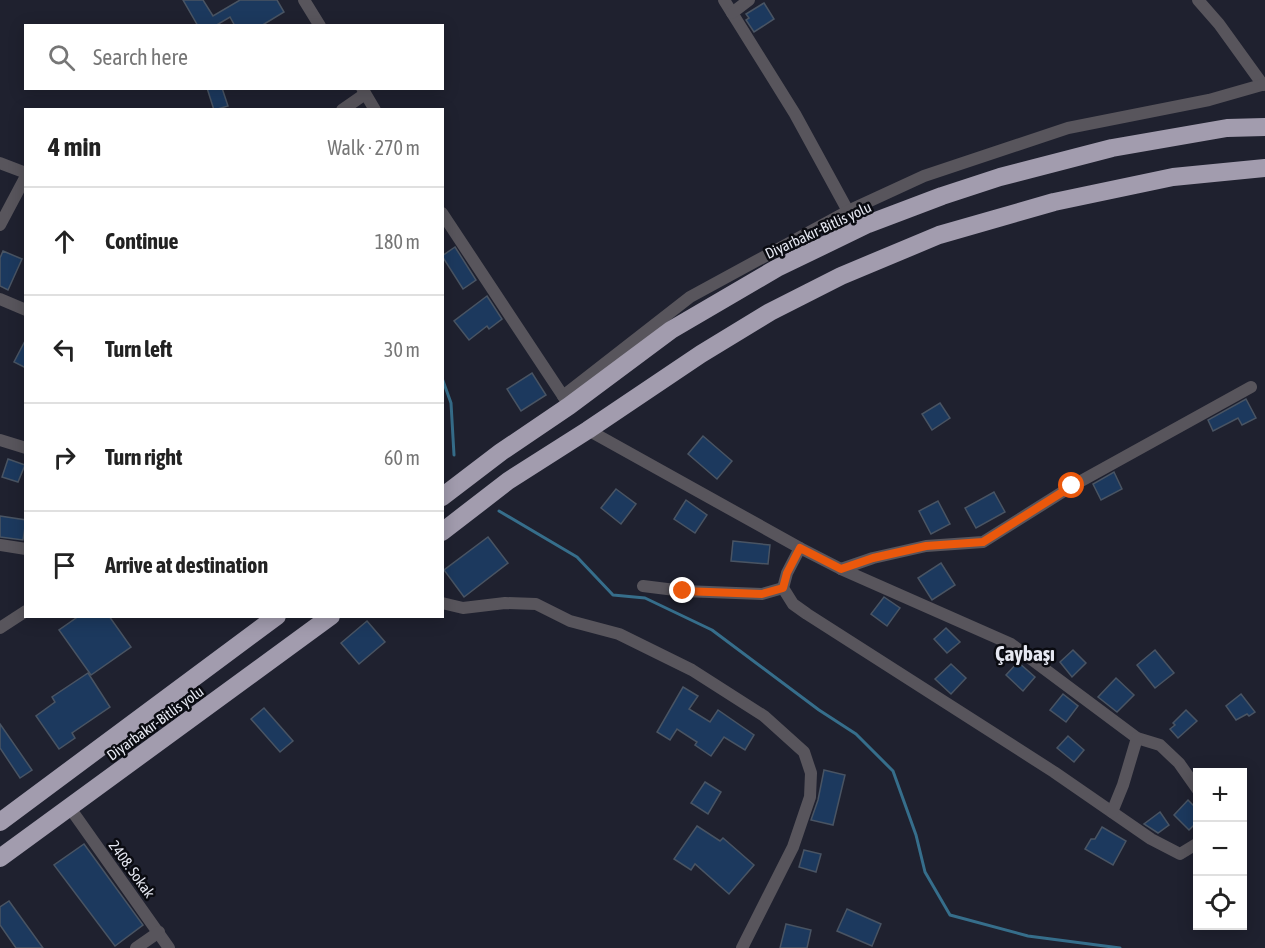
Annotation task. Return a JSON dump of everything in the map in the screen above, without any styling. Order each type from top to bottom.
[{"type":"highway","name":"Diyarbakır-Bitlis yolu","points":[[444,495],[566,401],[672,330],[777,268],[868,224],[942,195],[1000,177],[1112,148],[1227,128],[1265,127]]},
{"type":"highway","points":[[444,530],[508,481],[701,354],[770,312],[842,276],[939,235],[1054,201],[1173,177],[1265,168]]},
{"type":"highway","name":"Diyarbakır-Bitlis yolu","points":[[0,822],[274,618]]},
{"type":"highway","name":"Diyarbakır-Bitlis yolu","points":[[0,858],[328,618]]},
{"type":"street","points":[[304,0],[319,24]]},
{"type":"street","points":[[724,0],[795,114],[848,211]]},
{"type":"street","points":[[732,13],[748,0]]},
{"type":"street","points":[[444,216],[566,401],[690,297],[848,211],[924,176],[1068,128],[1209,100],[1264,85],[1219,24],[1198,0]]},
{"type":"street","points":[[344,108],[363,91],[374,108]]},
{"type":"street","points":[[0,163],[24,174]]},
{"type":"street","points":[[0,225],[24,179]]},
{"type":"street","points":[[0,299],[24,309]]},
{"type":"street","points":[[841,569],[873,558],[926,546],[983,542],[1072,486],[1251,387]]},
{"type":"street","points":[[588,430],[841,569],[1011,644],[1137,738],[1160,745],[1179,763],[1193,784]]},
{"type":"street","points":[[0,440],[24,447]]},
{"type":"street","points":[[0,545],[24,549]]},
{"type":"street","points":[[800,548],[787,573],[783,588],[793,604],[1054,772],[1151,840],[1180,854],[1193,846]]},
{"type":"street","points":[[643,586],[683,591],[762,594],[783,588]]},
{"type":"street","points":[[444,603],[463,608],[505,603],[536,604],[570,621],[619,634],[692,670],[764,716],[804,752],[811,773],[810,796],[793,847],[742,948]]},
{"type":"street","points":[[0,627],[24,612]]},
{"type":"street","points":[[1112,812],[1137,738]]},
{"type":"street","name":"2408. Sokak","points":[[70,808],[169,948]]},
{"type":"street","points":[[136,948],[159,932]]},
{"type":"building","points":[[183,0],[203,0],[213,16],[240,0],[277,0],[284,12],[264,24],[234,24],[230,17],[218,24],[197,24]]},
{"type":"building","points":[[764,3],[774,19],[754,32],[746,20],[749,18],[746,14]]},
{"type":"building","points":[[208,90],[223,90],[228,106],[213,108]]},
{"type":"building","points":[[455,247],[476,280],[463,289],[444,259],[444,255]]},
{"type":"building","points":[[3,251],[22,259],[8,290],[0,286],[0,258]]},
{"type":"building","points":[[487,296],[502,319],[489,329],[487,326],[469,340],[454,321]]},
{"type":"building","points":[[24,343],[24,367],[14,362]]},
{"type":"building","points":[[532,373],[546,395],[521,411],[507,389]]},
{"type":"building","points":[[1246,399],[1256,418],[1242,425],[1238,418],[1213,431],[1208,420]]},
{"type":"building","points":[[940,403],[950,418],[932,430],[922,414]]},
{"type":"building","points":[[703,436],[732,461],[717,479],[688,454]]},
{"type":"building","points":[[8,459],[24,465],[18,482],[2,477]]},
{"type":"building","points":[[1114,472],[1122,489],[1101,500],[1093,484]]},
{"type":"building","points":[[616,489],[636,504],[621,524],[601,508]]},
{"type":"building","points":[[994,492],[1005,512],[976,528],[965,508]]},
{"type":"building","points":[[686,500],[707,515],[695,533],[674,519]]},
{"type":"building","points":[[938,501],[950,524],[931,534],[919,511]]},
{"type":"building","points":[[0,516],[24,520],[23,540],[0,537]]},
{"type":"building","points":[[488,537],[508,563],[464,597],[444,570]]},
{"type":"building","points":[[733,541],[770,545],[768,564],[731,561]]},
{"type":"building","points":[[941,563],[955,585],[932,600],[918,578]]},
{"type":"building","points":[[884,597],[900,608],[887,626],[871,614]]},
{"type":"building","points":[[76,618],[110,618],[131,647],[91,675],[59,630]]},
{"type":"building","points":[[367,621],[385,642],[359,664],[341,643]]},
{"type":"building","points":[[946,628],[960,642],[947,653],[934,639]]},
{"type":"building","points":[[1073,650],[1086,663],[1072,677],[1060,662]]},
{"type":"building","points":[[1155,650],[1174,673],[1155,688],[1137,665]]},
{"type":"building","points":[[1018,662],[1035,677],[1023,691],[1006,675]]},
{"type":"building","points":[[951,664],[966,678],[951,694],[935,679]]},
{"type":"building","points":[[88,673],[110,707],[72,733],[75,738],[59,749],[36,716],[55,702],[52,697]]},
{"type":"building","points":[[1116,678],[1134,695],[1117,712],[1098,697]]},
{"type":"building","points":[[683,687],[698,696],[689,709],[710,722],[718,710],[754,735],[745,750],[724,737],[711,756],[695,745],[697,742],[677,729],[670,740],[657,732]]},
{"type":"building","points":[[1063,694],[1078,706],[1066,722],[1050,710]]},
{"type":"building","points":[[1241,694],[1255,712],[1236,720],[1226,706]]},
{"type":"building","points":[[264,708],[293,741],[280,752],[251,719]]},
{"type":"building","points":[[1186,710],[1197,721],[1178,738],[1170,729]]},
{"type":"building","points":[[0,724],[32,770],[20,778],[0,748]]},
{"type":"building","points":[[1068,736],[1084,750],[1074,762],[1057,748]]},
{"type":"building","points":[[824,770],[845,775],[833,825],[811,820]]},
{"type":"building","points":[[705,782],[721,792],[708,814],[691,803]]},
{"type":"building","points":[[1188,800],[1193,805],[1193,826],[1189,830],[1174,815]]},
{"type":"building","points":[[1160,812],[1169,825],[1158,833],[1144,824]]},
{"type":"building","points":[[697,826],[720,841],[723,838],[754,865],[729,894],[695,864],[691,870],[674,859]]},
{"type":"building","points":[[1102,827],[1126,841],[1113,865],[1085,849]]},
{"type":"building","points":[[84,844],[143,925],[115,946],[54,865]]},
{"type":"building","points":[[804,850],[821,854],[816,872],[799,867]]},
{"type":"building","points":[[9,901],[43,948],[16,948],[0,925],[0,907]]},
{"type":"building","points":[[847,909],[881,924],[872,946],[837,931]]},
{"type":"building","points":[[786,924],[811,930],[807,948],[780,948]]},
{"type":"waterway","points":[[444,384],[451,403],[454,455]]},
{"type":"waterway","points":[[499,511],[577,557],[613,595],[645,598],[712,630],[819,710],[856,734],[893,771],[916,835],[925,872],[950,915],[1028,936],[1120,948]]},
{"type":"district","name":"Çaybaşı","points":[[1025,653]]},
{"type":"route","points":[[683,591],[762,594],[783,588],[787,573],[800,548],[841,569],[873,558],[926,546],[983,542],[1072,486]]}]
